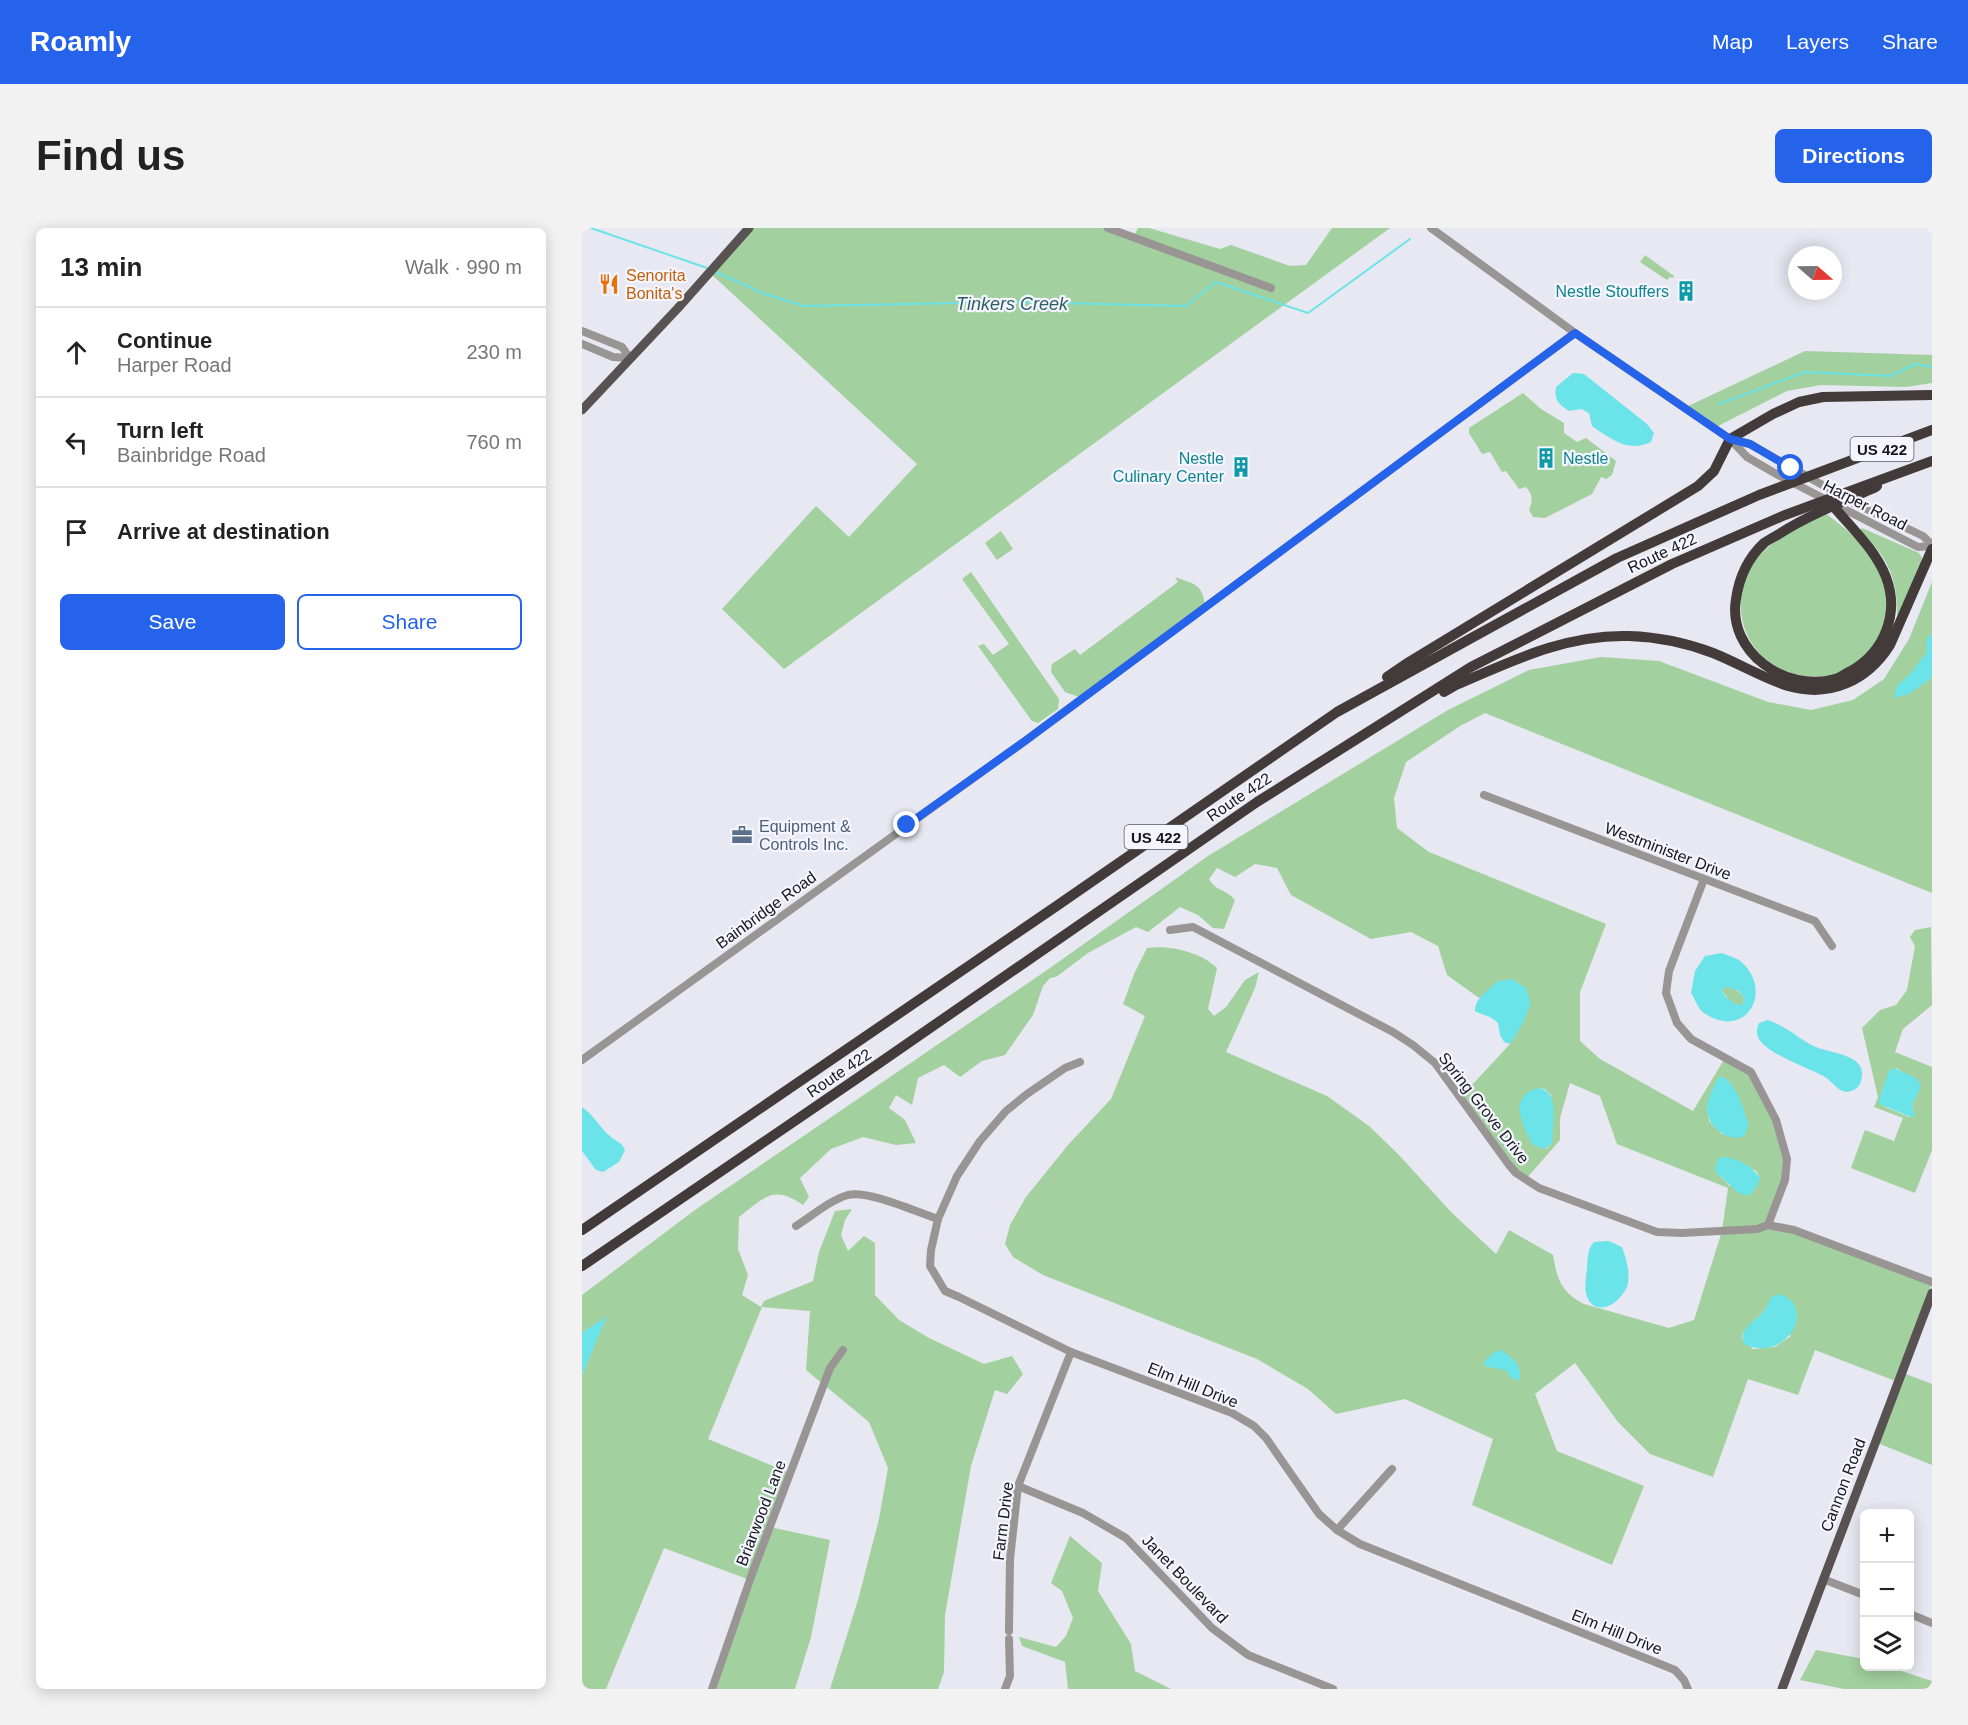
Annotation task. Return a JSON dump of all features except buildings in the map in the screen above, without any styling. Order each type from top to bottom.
[{"type":"highway","points":[[1337,712],[1409,662],[1698,486],[1714,471],[1730,439],[1773,414],[1807,400],[1823,397],[1932,395]]},
{"type":"highway","name":"Route 422","points":[[582,1230],[1337,712],[1617,558],[1759,495],[1932,429]]},
{"type":"highway","name":"US 422","points":[[1869,486],[1932,461]]},
{"type":"highway","points":[[1829,501],[1875,555],[1887,579],[1892,601],[1891,614],[1882,643],[1858,667],[1836,679],[1802,681],[1775,673],[1752,655],[1739,634],[1734,610],[1738,582],[1749,560],[1764,543],[1797,522],[1869,486]]},
{"type":"highway","name":"Route 422","points":[[582,1266],[1257,802],[1471,667],[1672,564],[1785,514],[1869,486]]},
{"type":"highway","points":[[1311,768],[1456,685],[1544,648],[1599,637],[1629,636],[1663,639],[1689,645],[1788,686],[1811,690],[1842,685],[1872,669],[1881,659],[1890,645],[1932,547]]},
{"type":"main road","points":[[582,410],[749,228]]},
{"type":"main road","name":"Cannon Road","points":[[1782,1689],[1932,1293]]},
{"type":"street","points":[[1108,228],[1271,288]]},
{"type":"street","name":"Harper Road","points":[[1431,228],[1575,333],[1730,439],[1747,457],[1918,547],[1932,547]]},
{"type":"street","points":[[582,331],[622,347],[630,358]]},
{"type":"street","name":"Bainbridge Road","points":[[582,1060],[1031,736],[1575,333]]},
{"type":"street","points":[[582,344],[613,357],[630,358]]},
{"type":"street","name":"Harper Road","points":[[1730,439],[1750,444],[1856,504],[1923,536],[1932,547]]},
{"type":"street","name":"Westminister Drive","points":[[1484,795],[1815,921],[1832,946]]},
{"type":"street","points":[[1704,879],[1669,971],[1666,993],[1677,1023],[1690,1039],[1751,1072],[1776,1120],[1787,1159],[1785,1180],[1768,1225]]},
{"type":"street","name":"Spring Grove Drive","points":[[1170,930],[1193,927],[1393,1032],[1413,1045],[1435,1063],[1516,1173],[1539,1188],[1657,1232],[1757,1229],[1768,1225],[1794,1230],[1932,1282]]},
{"type":"street","name":"Elm Hill Drive","points":[[1080,1062],[1065,1068],[1006,1111],[980,1141],[957,1176],[938,1219],[931,1250],[930,1266],[945,1291],[1071,1352],[1232,1413],[1254,1426],[1266,1438],[1319,1514],[1337,1530],[1360,1544],[1675,1670],[1688,1689]]},
{"type":"street","points":[[796,1226],[835,1201],[862,1194],[938,1219]]},
{"type":"street","name":"Briarwood Lane","points":[[712,1689],[752,1574],[830,1368],[843,1350]]},
{"type":"street","name":"Farm Drive","points":[[1005,1689],[1010,1676],[1010,1559],[1018,1486],[1071,1352]]},
{"type":"street","points":[[1337,1530],[1392,1469]]},
{"type":"street","name":"Janet Boulevard","points":[[1018,1486],[1083,1513],[1126,1538],[1212,1628],[1248,1655],[1332,1689]]},
{"type":"street","points":[[1823,1579],[1860,1593]]},
{"type":"street","points":[[1914,1616],[1932,1623]]},
{"type":"green space","points":[[749,228],[1108,228],[1133,238],[1138,228],[1149,228],[1220,249],[1231,245],[1290,266],[1306,265],[1332,228],[1390,228],[784,669],[722,609],[816,506],[849,537],[917,464],[710,273]]},
{"type":"green space","points":[[1645,255],[1674,276],[1673,278],[1670,277],[1667,280],[1640,262]]},
{"type":"green space","points":[[1805,351],[1932,355],[1932,383],[1906,387],[1821,385],[1787,391],[1714,428],[1684,408]]},
{"type":"green space","points":[[1523,393],[1541,409],[1564,423],[1564,433],[1577,442],[1586,438],[1616,461],[1612,475],[1606,479],[1601,477],[1592,494],[1545,518],[1533,517],[1529,510],[1532,498],[1526,487],[1519,489],[1506,471],[1502,472],[1490,452],[1482,454],[1469,433],[1469,428]]},
{"type":"green space","points":[[1826,514],[1845,528],[1873,557],[1884,581],[1888,600],[1887,618],[1883,630],[1869,652],[1855,665],[1834,676],[1804,675],[1789,672],[1775,665],[1753,645],[1742,616],[1741,599],[1750,569],[1770,545]]},
{"type":"green space","points":[[1862,528],[1919,553],[1922,558],[1919,571],[1900,616],[1897,615],[1895,590],[1889,568],[1877,549],[1860,531]]},
{"type":"green space","points":[[1001,531],[1013,549],[997,560],[985,543]]},
{"type":"green space","points":[[971,572],[1059,699],[1058,709],[1038,723],[1032,721],[978,646],[984,644],[993,655],[1009,644],[962,579]]},
{"type":"green space","points":[[1175,577],[1192,583],[1200,589],[1205,606],[1082,698],[1065,692],[1051,672],[1052,664],[1075,649],[1080,655],[1178,582]]},
{"type":"green space","points":[[1932,582],[1932,893],[1485,713],[1460,726],[1406,762],[1394,798],[1397,828],[1429,852],[1606,924],[1580,992],[1580,1041],[1600,1059],[1693,1111],[1725,1058],[1751,1072],[1776,1120],[1787,1159],[1769,1225],[1794,1230],[1932,1284],[1910,1341],[1901,1372],[1932,1384],[1932,1465],[1875,1442],[1898,1382],[1815,1350],[1798,1395],[1748,1379],[1713,1477],[1650,1454],[1618,1422],[1575,1363],[1535,1394],[1557,1451],[1644,1486],[1612,1565],[1472,1505],[1493,1439],[1405,1399],[1336,1414],[1308,1389],[1257,1359],[1043,1275],[1013,1257],[1005,1244],[1010,1225],[1026,1197],[1068,1145],[1111,1099],[1145,1016],[1123,1004],[1147,948],[1156,947],[1194,954],[1217,968],[1208,1009],[1214,1016],[1226,1007],[1245,980],[1259,972],[1255,988],[1226,1052],[1327,1096],[1369,1126],[1451,1212],[1496,1254],[1509,1230],[1553,1255],[1561,1284],[1570,1295],[1584,1304],[1669,1328],[1694,1320],[1722,1231],[1728,1188],[1617,1144],[1600,1096],[1570,1083],[1560,1118],[1560,1140],[1526,1179],[1516,1173],[1460,1098],[1510,1044],[1490,990],[1479,998],[1447,975],[1438,946],[1411,932],[1371,939],[1291,895],[1277,868],[1255,864],[1235,877],[1217,868],[1209,879],[1235,900],[1224,929],[1213,928],[1198,915],[1180,907],[1148,932],[1136,927],[1088,953],[1056,977],[1050,978],[1043,986],[1033,1015],[1005,1055],[982,1061],[960,1077],[944,1065],[918,1078],[912,1105],[896,1095],[889,1108],[905,1120],[916,1143],[896,1145],[863,1137],[831,1149],[800,1178],[809,1197],[803,1205],[784,1195],[769,1196],[739,1217],[738,1249],[748,1275],[742,1295],[761,1307],[764,1301],[813,1281],[819,1252],[835,1211],[852,1209],[845,1220],[841,1235],[848,1251],[864,1236],[875,1243],[875,1295],[899,1320],[929,1338],[984,1364],[1012,1356],[1023,1374],[1007,1394],[995,1390],[971,1466],[945,1615],[944,1672],[938,1689],[830,1689],[858,1600],[879,1519],[888,1468],[869,1422],[806,1370],[810,1311],[762,1307],[708,1439],[790,1473],[770,1527],[830,1540],[811,1637],[795,1689],[712,1689],[750,1580],[664,1548],[606,1689],[582,1689],[582,1375],[606,1317],[582,1333],[582,1295],[695,1210],[1050,968],[1208,856],[1448,710],[1529,670],[1601,657],[1659,661],[1768,702],[1811,710],[1853,700],[1884,679],[1909,639]],"holes":[[[1719,1077],[1723,1135],[1709,1121],[1707,1107]],[[1539,1088],[1545,1089],[1551,1095],[1552,1143],[1546,1149],[1533,1145]],[[1742,1163],[1756,1171],[1760,1178],[1729,1186],[1717,1174]],[[1764,1311],[1791,1336],[1775,1347],[1753,1349],[1742,1339],[1743,1333]]]},
{"type":"green space","points":[[1931,927],[1932,1005],[1903,1029],[1895,1052],[1932,1067],[1932,1150],[1915,1193],[1851,1168],[1865,1130],[1894,1141],[1903,1118],[1874,1107],[1878,1097],[1862,1028],[1880,1010],[1896,1005],[1907,990],[1915,946],[1910,937],[1915,930]],"holes":[[[1897,1068],[1914,1077],[1915,1098],[1912,1105],[1914,1114],[1909,1117],[1885,1107],[1881,1093]]]},
{"type":"green space","points":[[1724,987],[1733,988],[1740,993],[1744,998],[1743,1004],[1738,1005],[1731,1002],[1722,991]]},
{"type":"green space","points":[[1070,1536],[1102,1563],[1098,1591],[1131,1644],[1135,1671],[1171,1689],[1068,1689],[1065,1662],[1022,1646],[1019,1637],[1056,1647],[1066,1636],[1073,1618],[1062,1591],[1051,1583]]},
{"type":"green space","points":[[1816,1650],[1860,1658],[1860,1671],[1901,1671],[1932,1681],[1932,1689],[1844,1689],[1800,1680]]},
{"type":"water","points":[[1573,373],[1584,374],[1647,424],[1654,433],[1651,442],[1635,446],[1620,443],[1592,426],[1589,413],[1581,409],[1569,411],[1562,406],[1557,399],[1556,387]]},
{"type":"water","points":[[1932,634],[1932,675],[1930,679],[1909,694],[1894,698],[1897,686],[1912,672],[1927,652],[1927,639]]},
{"type":"water","points":[[1722,953],[1739,960],[1750,972],[1755,985],[1755,997],[1751,1008],[1743,1017],[1732,1021],[1719,1020],[1704,1013],[1698,1006],[1691,993],[1695,971],[1705,956]],"holes":[[[1728,987],[1739,991],[1744,998],[1743,1004],[1737,1005],[1729,1000],[1722,991]]]},
{"type":"water","points":[[1512,979],[1526,988],[1531,1003],[1523,1023],[1510,1044],[1504,1042],[1500,1035],[1498,1023],[1475,1011],[1480,998],[1498,981]]},
{"type":"water","points":[[1768,1020],[1784,1027],[1813,1046],[1855,1061],[1862,1072],[1859,1086],[1852,1091],[1844,1092],[1825,1077],[1769,1049],[1762,1043],[1757,1032],[1759,1023]]},
{"type":"water","points":[[1894,1068],[1914,1077],[1920,1083],[1920,1089],[1912,1105],[1913,1118],[1879,1104],[1889,1071]]},
{"type":"water","points":[[1719,1077],[1723,1077],[1733,1086],[1739,1098],[1749,1125],[1744,1136],[1738,1138],[1725,1135],[1714,1127],[1708,1115],[1708,1101]]},
{"type":"water","points":[[1539,1088],[1550,1096],[1554,1110],[1552,1143],[1545,1149],[1533,1145],[1520,1112],[1523,1097]]},
{"type":"water","points":[[582,1107],[625,1150],[619,1162],[603,1172],[596,1170],[582,1151]]},
{"type":"water","points":[[1720,1157],[1737,1160],[1757,1174],[1760,1178],[1750,1195],[1736,1191],[1718,1174],[1715,1169]]},
{"type":"water","points":[[1609,1241],[1622,1247],[1628,1269],[1628,1283],[1618,1300],[1606,1307],[1594,1306],[1586,1293],[1588,1254],[1594,1242]]},
{"type":"water","points":[[1780,1294],[1791,1301],[1796,1311],[1796,1322],[1792,1332],[1772,1347],[1759,1348],[1744,1344],[1743,1334],[1764,1311],[1771,1297]]},
{"type":"water","points":[[607,1316],[582,1375],[582,1333]]},
{"type":"water","points":[[1501,1350],[1519,1367],[1519,1381],[1511,1378],[1506,1370],[1484,1365],[1484,1362],[1494,1352]]},
{"type":"waterway","name":"Tinkers Creek","points":[[591,228],[707,268]]},
{"type":"waterway","name":"Tinkers Creek","points":[[716,272],[765,294],[804,306],[1012,302],[1186,306],[1216,282],[1308,313],[1410,239]]},
{"type":"waterway","name":"Tinkers Creek","points":[[1719,404],[1805,372],[1890,376],[1915,364],[1932,367]]},
{"type":"place","name":"Senorita Bonita's","points":[[609,284]]},
{"type":"place","name":"Nestle Stouffers","points":[[1686,291]]},
{"type":"place","name":"Nestle","points":[[1546,458]]},
{"type":"place","name":"Nestle Culinary Center","points":[[1241,467]]},
{"type":"place","name":"Equipment & Controls Inc.","points":[[742,835]]},
{"type":"route","points":[[907,825],[1025,741],[1575,333],[1730,439],[1750,444],[1791,468]]}]
